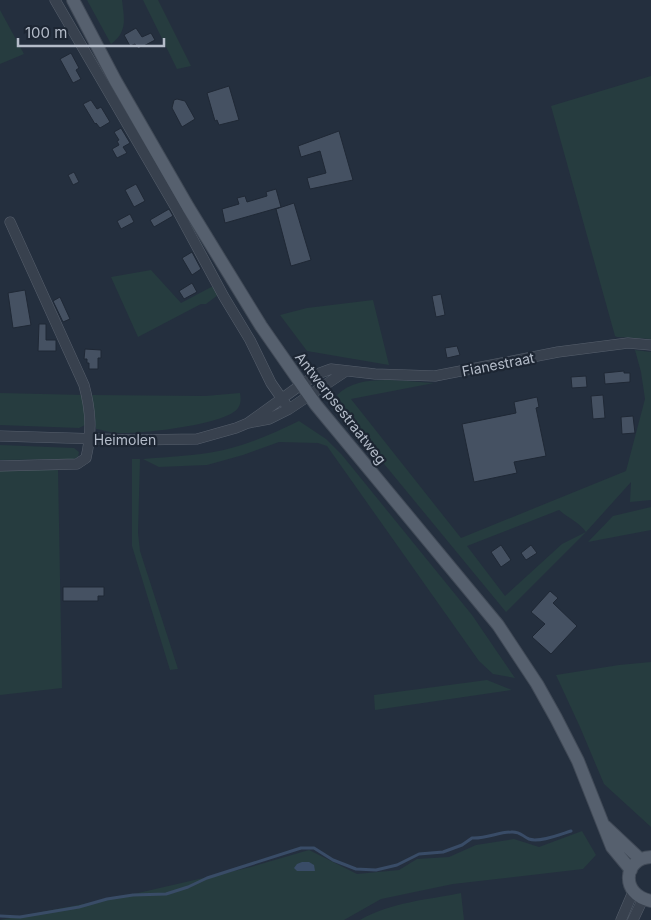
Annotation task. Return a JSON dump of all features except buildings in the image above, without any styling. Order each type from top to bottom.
[{"type":"main road","name":"Antwerpsestraatweg","points":[[72,0],[115,80],[188,207],[260,326],[310,396],[498,625],[537,684],[578,761],[612,847],[631,870]]},
{"type":"main road","name":"Antwerpsestraatweg","points":[[602,823],[646,858]]},
{"type":"main road","points":[[642,897],[629,881],[631,870],[646,858]]},
{"type":"street","points":[[55,0],[176,208],[224,297],[250,340],[271,383],[289,409]]},
{"type":"street","points":[[0,466],[76,464],[86,458],[90,439],[90,406],[84,385],[10,222]]},
{"type":"street","name":"Fianestraat","points":[[302,384],[320,373],[331,369],[415,377],[435,376],[558,352],[628,343],[651,345]]},
{"type":"street","points":[[310,396],[346,371]]},
{"type":"street","name":"Heimolen","points":[[248,423],[302,384]]},
{"type":"street","name":"Heimolen","points":[[0,436],[90,439],[197,439],[248,423],[269,419],[310,396]]},
{"type":"street","points":[[621,920],[642,897]]},
{"type":"street","points":[[633,920],[642,897]]},
{"type":"green space","points":[[87,0],[122,0],[124,24],[120,35],[111,44]]},
{"type":"green space","points":[[143,0],[158,0],[191,66],[177,69]]},
{"type":"green space","points":[[0,10],[24,54],[0,64]]},
{"type":"green space","points":[[651,76],[651,339],[617,337],[615,336],[551,106]]},
{"type":"green space","points":[[151,270],[181,303],[215,285],[218,295],[206,304],[201,304],[138,337],[111,277]]},
{"type":"green space","points":[[373,300],[389,365],[307,351],[280,315],[307,308]]},
{"type":"green space","points":[[635,350],[651,352],[651,500],[630,502],[631,482],[586,532],[506,612],[357,431],[337,395],[358,383],[370,381],[396,380],[434,383],[351,399],[461,538],[626,471],[645,399]],"holes":[[[559,510],[580,525],[586,532],[562,544],[505,596],[467,546]]]},
{"type":"green space","points":[[0,393],[84,395],[85,425],[79,428],[0,425]]},
{"type":"green space","points":[[240,393],[241,401],[239,406],[231,414],[201,424],[129,433],[116,433],[96,429],[92,395],[205,396]]},
{"type":"green space","points":[[299,421],[326,439],[342,455],[472,615],[515,678],[493,674],[479,661],[327,446],[318,443],[279,442],[207,465],[159,467],[143,459],[224,450],[259,439]]},
{"type":"green space","points":[[0,445],[74,448],[79,452],[78,457],[73,459],[0,460]]},
{"type":"green space","points":[[132,459],[140,459],[138,533],[140,551],[178,669],[170,670],[132,546]]},
{"type":"green space","points":[[0,469],[58,469],[62,688],[0,695]]},
{"type":"green space","points":[[651,507],[651,530],[588,542],[613,516]]},
{"type":"green space","points":[[651,662],[651,827],[604,784],[556,675]]},
{"type":"green space","points":[[487,680],[512,690],[375,710],[374,695]]},
{"type":"green space","points":[[582,831],[596,855],[583,869],[453,884],[381,899],[344,920],[0,920],[125,896],[251,867],[309,850],[357,874],[399,870],[417,859],[449,857],[476,845],[514,839],[539,847]]},
{"type":"green space","points":[[461,893],[464,920],[360,920],[397,905]]},
{"type":"water","points":[[302,862],[309,862],[314,865],[315,871],[297,871],[294,868]]},
{"type":"waterway","points":[[0,916],[20,917],[79,907],[107,899],[133,895],[166,894],[207,878],[301,848],[314,848],[333,860],[356,869],[376,870],[397,865],[419,854],[443,852],[462,845],[472,838],[514,832],[529,839],[538,840],[571,831]]}]
